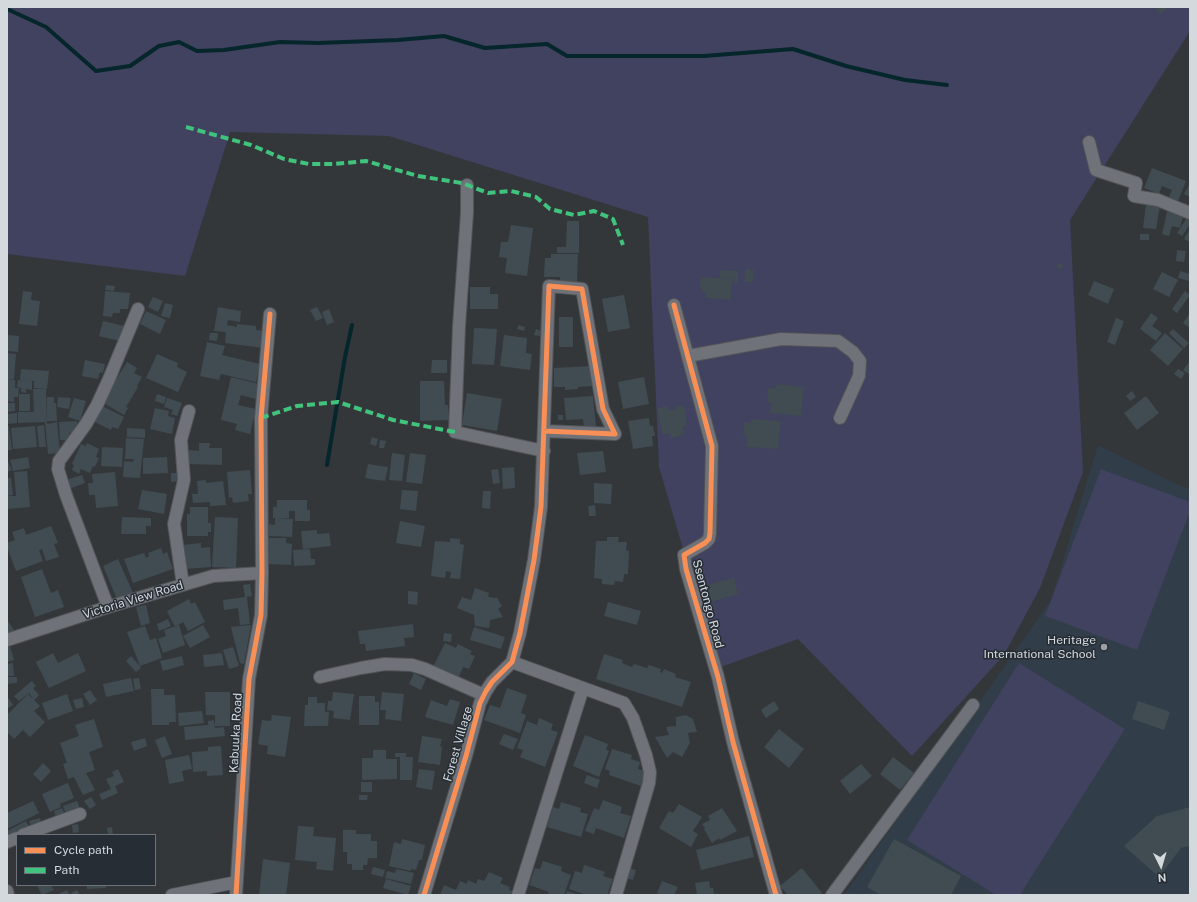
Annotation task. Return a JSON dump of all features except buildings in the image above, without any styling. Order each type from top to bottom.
[{"type":"street","points":[[1089,142],[1096,170],[1136,183],[1134,196],[1158,200],[1190,212]]},
{"type":"street","points":[[467,185],[467,213],[459,326],[455,432],[544,451]]},
{"type":"street","name":"Forest Village","points":[[424,895],[475,718],[484,695],[492,682],[512,662],[520,633],[539,525],[544,451],[544,431],[549,286],[582,289],[603,409],[615,434],[544,431]]},
{"type":"street","name":"Ssentongo Road","points":[[674,305],[712,446],[711,518],[709,539],[705,543],[684,554],[686,568],[718,676],[735,749],[776,895]]},
{"type":"street","points":[[108,607],[66,495],[58,469],[59,461],[86,424],[97,405],[138,309]]},
{"type":"street","name":"Kabuuka Road","points":[[236,895],[249,679],[261,615],[261,418],[270,314]]},
{"type":"street","points":[[688,356],[781,339],[838,341],[853,352],[860,361],[859,376],[840,418]]},
{"type":"street","points":[[183,585],[174,524],[184,480],[181,440],[189,411]]},
{"type":"street","name":"Victoria View Road","points":[[7,640],[108,607],[213,576],[262,573]]},
{"type":"street","points":[[512,662],[624,704],[632,718],[640,736],[650,772],[648,789],[616,895]]},
{"type":"street","points":[[320,677],[385,664],[412,665],[425,669],[484,695]]},
{"type":"street","points":[[518,895],[583,688]]},
{"type":"street","points":[[832,895],[973,705]]},
{"type":"street","points":[[26,834],[80,814]]},
{"type":"street","points":[[172,895],[237,882]]},
{"type":"street","points":[[7,891],[8,895]]},
{"type":"shaded area","points":[[7,7],[1190,7],[1190,31],[1070,220],[1083,472],[1040,588],[1004,655],[912,756],[798,639],[718,668],[659,467],[648,217],[389,136],[230,132],[185,276],[7,254]]},
{"type":"shaded area","name":"Heritage International School","points":[[1098,445],[1190,489],[1190,895],[844,895],[1051,600]]},
{"type":"shaded area","points":[[1101,469],[1190,502],[1190,511],[1137,650],[1045,616]]},
{"type":"shaded area","points":[[1019,663],[1125,729],[1020,895],[996,895],[907,840]]},
{"type":"waterway","points":[[7,9],[46,27],[96,71],[130,66],[159,46],[179,42],[197,51],[224,50],[280,42],[318,43],[398,40],[444,36],[485,48],[547,44],[567,56],[704,56],[793,49],[846,66],[905,80],[947,85]]},
{"type":"waterway","points":[[327,465],[345,357],[352,325]]},
{"type":"marked path","points":[[186,127],[251,145],[284,159],[309,164],[334,164],[366,161],[418,176],[462,183],[488,193],[511,191],[536,197],[550,209],[574,215],[594,211],[613,219],[623,245]]},
{"type":"marked path","points":[[261,418],[297,406],[338,402],[393,420],[455,432]]},
{"type":"cycle path","points":[[424,895],[466,756],[480,703],[492,682],[512,662],[520,633],[534,560],[541,507],[549,286],[582,289],[603,409],[615,434],[544,431]]},
{"type":"cycle path","points":[[674,305],[712,446],[709,539],[705,543],[684,555],[686,569],[718,677],[733,742],[776,895]]},
{"type":"cycle path","points":[[236,895],[249,679],[261,615],[261,418],[270,314]]},
{"type":"place","name":"Heritage International School","points":[[1104,647]]}]
